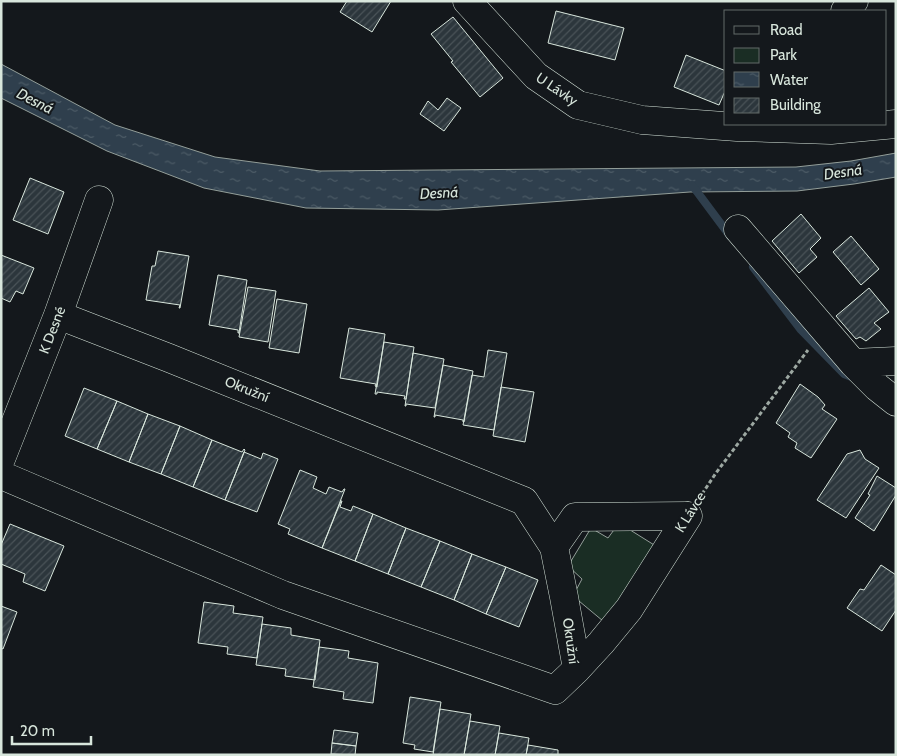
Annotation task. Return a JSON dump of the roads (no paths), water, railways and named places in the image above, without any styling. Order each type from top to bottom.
[{"type":"street","name":"U Lávky","points":[[467,1],[536,76],[578,105],[642,120],[724,124]]},
{"type":"street","name":"U Lávky","points":[[739,125],[831,130],[885,125]]},
{"type":"street","name":"K Desné","points":[[1,459],[58,315],[99,200]]},
{"type":"street","points":[[738,229],[871,380],[896,360]]},
{"type":"street","name":"Okružní","points":[[1,475],[283,596],[555,690],[577,669],[554,547],[524,501],[58,315]]},
{"type":"street","name":"K Lávce","points":[[554,547],[575,517],[688,516],[629,609],[577,669]]},
{"type":"water","name":"Desná","points":[[1,64],[115,125],[215,157],[320,171],[796,167],[851,161],[896,153],[896,177],[797,191],[690,192],[438,210],[306,208],[204,188],[107,151],[1,98]]},
{"type":"waterway","points":[[692,185],[730,236]]},
{"type":"waterway","points":[[753,267],[801,330],[844,374],[854,378]]}]
